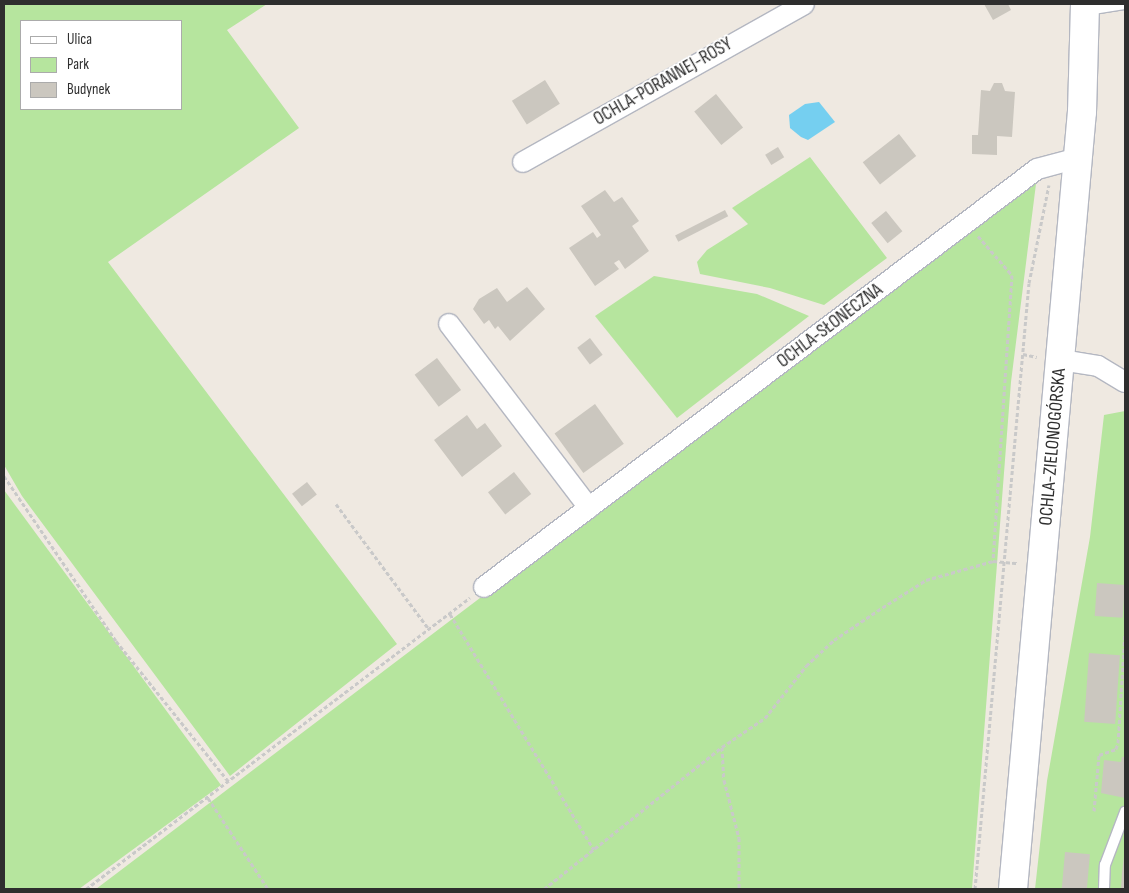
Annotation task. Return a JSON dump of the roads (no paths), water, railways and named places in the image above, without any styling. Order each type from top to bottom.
[{"type":"street","name":"OCHLA-PORANNEJ-ROSY","points":[[523,162],[804,4]]},
{"type":"street","name":"OCHLA-ZIELONOGÓRSKA","points":[[1014,889],[1078,158],[1085,7]]},
{"type":"street","name":"OCHLA-SŁONECZNA","points":[[484,587],[1042,166],[1078,158]]},
{"type":"street","points":[[449,324],[589,508]]},
{"type":"street","points":[[1061,360],[1098,366],[1125,382]]},
{"type":"lane","points":[[1085,7],[1123,4]]},
{"type":"lane","points":[[1104,889],[1105,866],[1125,812]]},
{"type":"water","points":[[819,102],[835,122],[808,140],[790,128],[789,115],[805,104]]}]
